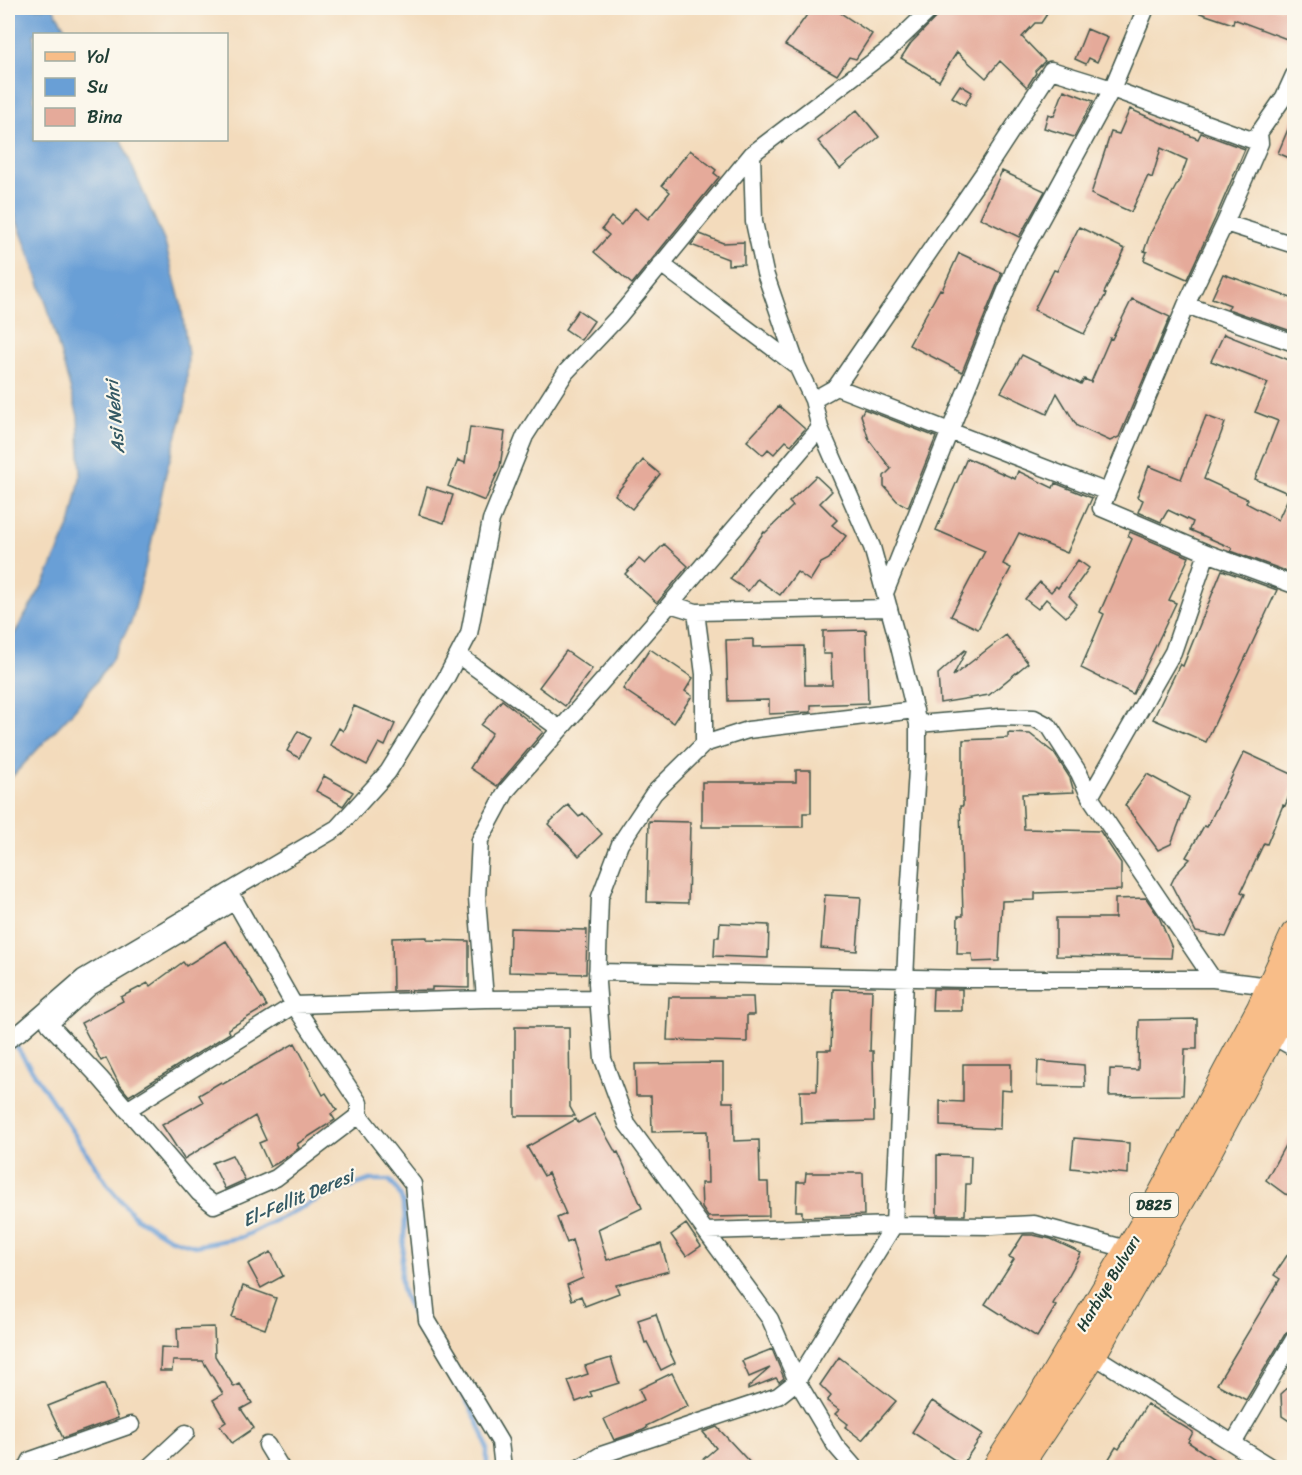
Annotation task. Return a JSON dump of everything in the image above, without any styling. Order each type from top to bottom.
[{"type":"main road","name":"Harbiye Bulvarı","points":[[1018,1467],[1093,1354],[1191,1184],[1271,1035],[1294,934]]},
{"type":"main road","name":"Harbiye Bulvarı","points":[[996,1467],[1037,1403],[1282,987]]},
{"type":"street","points":[[14,1037],[83,978],[337,828],[388,772],[446,678],[469,634],[491,520],[525,436],[566,372],[619,316],[752,154],[887,51],[932,8]]},
{"type":"street","points":[[887,601],[950,431],[1017,263],[1112,88],[1146,8]]},
{"type":"street","points":[[813,400],[836,387],[985,171],[1051,70],[1112,88],[1260,143]]},
{"type":"street","points":[[1294,75],[1289,98],[1259,133],[1260,143],[1186,305],[1101,508],[1207,553],[1294,585]]},
{"type":"street","points":[[579,1467],[601,1455],[778,1396],[797,1381],[894,1225],[918,754],[916,717],[872,547],[820,428],[813,400],[797,366],[765,273],[754,222],[752,154]]},
{"type":"street","points":[[1225,223],[1294,245]]},
{"type":"street","points":[[661,264],[797,366]]},
{"type":"street","points":[[1186,305],[1294,343]]},
{"type":"street","points":[[836,387],[1107,492]]},
{"type":"street","points":[[485,999],[477,898],[480,840],[507,790],[820,428]]},
{"type":"street","points":[[1090,797],[1173,652],[1207,553]]},
{"type":"street","points":[[670,604],[696,612],[887,601]]},
{"type":"street","points":[[696,612],[704,674],[704,744]]},
{"type":"street","points":[[458,655],[560,729]]},
{"type":"street","points":[[847,1465],[797,1381],[770,1319],[627,1124],[603,1059],[597,972],[600,897],[620,844],[654,793],[704,744],[748,730],[916,717],[1034,718],[1049,726],[1079,773],[1090,797],[1213,979]]},
{"type":"street","points":[[360,1115],[276,1178],[214,1205],[198,1193],[128,1110],[49,1024],[90,987],[235,901],[294,1005],[359,1102],[360,1115],[413,1184],[427,1320],[500,1442],[503,1467]]},
{"type":"street","points":[[597,972],[1213,979],[1282,987]]},
{"type":"street","points":[[128,1110],[294,1005],[598,998]]},
{"type":"street","points":[[1271,1035],[1294,1048]]},
{"type":"street","points":[[706,1231],[894,1225],[1034,1224],[1127,1249]]},
{"type":"street","points":[[1234,1442],[1294,1339]]},
{"type":"street","points":[[1093,1354],[1272,1467]]},
{"type":"street","points":[[27,1467],[31,1460],[131,1425]]},
{"type":"street","points":[[148,1467],[186,1433]]},
{"type":"street","points":[[267,1445],[281,1467]]},
{"type":"water","name":"Asi Nehri","points":[[8,8],[53,8],[68,33],[33,33],[33,141],[121,141],[165,243],[181,304],[188,355],[186,403],[166,473],[132,620],[111,661],[76,708],[8,781],[8,645],[45,581],[71,522],[81,474],[78,416],[48,309],[8,197]]},
{"type":"building","points":[[812,8],[833,8],[872,34],[856,59],[849,57],[837,75],[785,45]]},
{"type":"building","points":[[945,8],[965,14],[969,8],[1031,8],[1047,14],[1041,23],[1035,23],[1022,37],[1045,61],[1035,71],[1027,87],[1000,61],[986,78],[957,52],[939,81],[901,58],[911,43]]},
{"type":"building","points":[[1192,8],[1294,8],[1292,41],[1234,19],[1233,24],[1191,10]]},
{"type":"building","points":[[1087,29],[1108,38],[1097,62],[1089,58],[1086,64],[1075,59]]},
{"type":"building","points":[[960,85],[972,92],[965,105],[952,97]]},
{"type":"building","points":[[1064,90],[1093,101],[1074,137],[1044,128],[1048,114],[1054,116]]},
{"type":"building","points":[[1130,109],[1198,139],[1201,133],[1245,149],[1187,279],[1144,260],[1147,252],[1144,251],[1150,234],[1181,177],[1187,160],[1161,148],[1152,178],[1148,176],[1131,212],[1091,194],[1111,132],[1119,134]]},
{"type":"building","points":[[857,110],[879,137],[840,169],[818,141]]},
{"type":"building","points":[[1294,115],[1294,160],[1278,153]]},
{"type":"building","points":[[690,150],[716,170],[714,173],[719,177],[632,284],[594,252],[609,235],[602,229],[611,217],[621,225],[635,208],[648,219],[670,192],[662,185]]},
{"type":"building","points":[[1002,171],[1045,191],[1019,237],[980,218]]},
{"type":"building","points":[[1079,227],[1125,249],[1104,293],[1106,294],[1084,334],[1034,310]]},
{"type":"building","points":[[700,234],[723,243],[744,242],[744,264],[728,265],[728,259],[691,245]]},
{"type":"building","points":[[959,253],[1002,273],[962,372],[909,345],[940,289],[942,290]]},
{"type":"building","points":[[1223,274],[1294,299],[1294,332],[1228,309],[1230,305],[1212,298]]},
{"type":"building","points":[[1132,299],[1170,317],[1119,437],[1110,441],[1077,426],[1057,393],[1047,414],[1001,392],[1022,355],[1081,384],[1084,379],[1091,382],[1110,338],[1112,339]]},
{"type":"building","points":[[578,310],[594,321],[581,340],[565,329]]},
{"type":"building","points":[[1224,334],[1294,362],[1294,570],[1288,567],[1286,571],[1231,551],[1232,548],[1190,530],[1193,522],[1168,510],[1161,522],[1138,512],[1143,500],[1137,497],[1149,466],[1181,479],[1206,416],[1225,423],[1204,479],[1248,499],[1246,503],[1278,520],[1290,494],[1255,479],[1278,421],[1255,412],[1268,383],[1211,361]]},
{"type":"building","points":[[779,406],[805,429],[791,445],[786,441],[774,454],[768,449],[763,455],[747,441]]},
{"type":"building","points":[[864,409],[936,437],[908,507],[897,501],[884,486],[884,476],[891,469],[869,440],[861,415]]},
{"type":"building","points":[[470,427],[505,432],[500,467],[485,501],[448,486],[458,460],[465,463]]},
{"type":"building","points":[[967,458],[1015,479],[1018,471],[1053,488],[1055,483],[1092,498],[1067,553],[1019,533],[1003,564],[1011,568],[978,629],[951,616],[985,551],[936,530]]},
{"type":"building","points":[[643,460],[660,474],[632,509],[615,495]]},
{"type":"building","points":[[816,476],[832,491],[820,503],[837,520],[832,525],[846,536],[829,559],[821,563],[810,581],[797,572],[780,595],[757,579],[748,591],[730,579],[764,532],[793,506],[789,502]]},
{"type":"building","points":[[427,487],[453,495],[444,523],[419,515]]},
{"type":"building","points":[[1130,532],[1189,557],[1169,600],[1176,603],[1133,694],[1081,668],[1104,614],[1100,612],[1132,539],[1128,536]]},
{"type":"building","points":[[664,544],[688,566],[657,603],[625,574],[639,559],[645,564]]},
{"type":"building","points":[[1078,560],[1089,568],[1069,596],[1077,604],[1066,617],[1046,599],[1038,609],[1025,599],[1040,582],[1051,592],[1056,586],[1058,588]]},
{"type":"building","points":[[1222,570],[1277,590],[1206,742],[1153,719],[1180,664],[1183,666]]},
{"type":"building","points":[[866,630],[868,703],[811,705],[811,712],[769,714],[769,700],[728,701],[726,640],[753,639],[753,647],[804,646],[805,685],[832,685],[831,654],[823,654],[823,631]]},
{"type":"building","points":[[1006,635],[1028,663],[989,695],[940,703],[938,674],[965,650],[953,676]]},
{"type":"building","points":[[650,649],[693,678],[685,691],[692,696],[674,723],[623,689]]},
{"type":"building","points":[[566,651],[592,669],[565,706],[539,687]]},
{"type":"building","points":[[502,700],[543,732],[497,786],[470,768],[492,733],[481,725]]},
{"type":"building","points":[[354,706],[395,724],[385,746],[379,743],[367,765],[330,745],[339,728],[343,731]]},
{"type":"building","points":[[298,731],[310,738],[299,758],[287,751]]},
{"type":"building","points":[[1008,733],[1030,734],[1054,753],[1070,778],[1074,792],[1022,794],[1024,829],[1100,831],[1121,863],[1121,890],[1035,893],[1035,900],[1002,901],[999,961],[973,962],[972,954],[957,954],[958,916],[963,916],[960,806],[963,806],[963,740],[1008,738]]},
{"type":"building","points":[[1244,752],[1294,775],[1294,784],[1267,844],[1264,843],[1241,892],[1245,894],[1226,937],[1196,932],[1171,884],[1176,874],[1190,859],[1186,857],[1204,826],[1207,827]]},
{"type":"building","points":[[796,770],[811,770],[811,813],[803,813],[803,827],[702,827],[702,782],[796,782]]},
{"type":"building","points":[[1147,774],[1189,797],[1171,844],[1158,850],[1125,805]]},
{"type":"building","points":[[324,776],[353,792],[343,806],[316,791]]},
{"type":"building","points":[[568,805],[579,817],[583,813],[602,834],[579,856],[548,824]]},
{"type":"building","points":[[649,821],[690,822],[688,903],[647,902]]},
{"type":"building","points":[[825,895],[861,897],[857,951],[821,948]]},
{"type":"building","points":[[1146,898],[1159,917],[1172,948],[1171,958],[1056,956],[1056,918],[1115,918],[1115,899]]},
{"type":"building","points":[[720,923],[769,925],[768,958],[714,956],[715,937],[719,937]]},
{"type":"building","points":[[510,928],[587,930],[586,974],[509,972]]},
{"type":"building","points":[[427,937],[427,940],[469,941],[469,988],[432,987],[432,990],[393,991],[392,938]]},
{"type":"building","points":[[226,941],[267,1006],[228,1029],[230,1033],[129,1096],[119,1084],[106,1058],[101,1061],[81,1023],[123,1001],[121,997],[148,983],[150,986],[183,962],[186,966]]},
{"type":"building","points":[[833,989],[872,990],[870,1051],[873,1051],[874,1121],[801,1123],[800,1091],[817,1091],[818,1050],[831,1050]]},
{"type":"building","points":[[933,989],[962,989],[962,1011],[932,1011]]},
{"type":"building","points":[[669,997],[753,997],[754,1015],[747,1015],[747,1042],[667,1040]]},
{"type":"building","points":[[1197,1019],[1197,1049],[1185,1049],[1183,1095],[1109,1096],[1110,1069],[1138,1070],[1139,1020]]},
{"type":"building","points":[[515,1027],[569,1027],[570,1107],[575,1116],[515,1116]]},
{"type":"building","points":[[295,1043],[323,1095],[326,1093],[337,1110],[331,1114],[335,1120],[297,1144],[299,1148],[270,1167],[259,1143],[266,1140],[255,1116],[184,1159],[162,1125],[203,1102],[199,1095]]},
{"type":"building","points":[[1038,1061],[1084,1065],[1085,1087],[1037,1086]]},
{"type":"building","points":[[723,1063],[723,1102],[733,1102],[734,1141],[759,1140],[760,1182],[768,1182],[769,1216],[708,1217],[702,1208],[701,1183],[708,1183],[707,1131],[652,1132],[651,1096],[636,1096],[635,1064]]},
{"type":"building","points":[[963,1064],[1011,1064],[1011,1091],[1001,1090],[1000,1129],[940,1126],[940,1101],[963,1102]]},
{"type":"building","points":[[594,1114],[616,1153],[618,1152],[642,1208],[598,1229],[607,1260],[661,1244],[669,1271],[616,1285],[619,1293],[585,1306],[581,1296],[572,1300],[567,1285],[583,1278],[572,1240],[567,1243],[557,1218],[566,1214],[548,1173],[544,1176],[527,1147],[576,1119],[578,1123]]},
{"type":"building","points":[[1294,1129],[1294,1196],[1285,1194],[1266,1180]]},
{"type":"building","points":[[1074,1138],[1129,1143],[1128,1174],[1071,1168]]},
{"type":"building","points":[[232,1155],[245,1180],[225,1189],[212,1163]]},
{"type":"building","points":[[937,1155],[971,1156],[970,1184],[966,1184],[965,1215],[937,1215]]},
{"type":"building","points":[[806,1173],[863,1173],[864,1215],[802,1217],[802,1211],[796,1211],[797,1182],[805,1182]]},
{"type":"building","points":[[686,1224],[701,1246],[686,1256],[671,1235]]},
{"type":"building","points":[[1023,1235],[1051,1239],[1081,1253],[1053,1304],[1056,1306],[1037,1337],[985,1304],[1014,1259],[1009,1257]]},
{"type":"building","points":[[1294,1245],[1294,1329],[1285,1334],[1246,1400],[1217,1384],[1280,1279],[1274,1275]]},
{"type":"building","points":[[271,1252],[283,1276],[261,1288],[248,1264]]},
{"type":"building","points":[[243,1286],[276,1298],[265,1329],[232,1317]]},
{"type":"building","points":[[656,1314],[675,1363],[661,1370],[647,1342],[645,1343],[638,1320]]},
{"type":"building","points":[[214,1327],[215,1356],[234,1387],[240,1384],[252,1403],[241,1409],[254,1428],[232,1443],[220,1426],[226,1422],[213,1400],[223,1394],[203,1361],[173,1361],[172,1371],[160,1371],[161,1347],[178,1348],[177,1328]]},
{"type":"building","points":[[772,1349],[784,1378],[779,1382],[776,1378],[748,1389],[770,1368],[749,1377],[742,1361]]},
{"type":"building","points":[[839,1357],[896,1401],[862,1440],[845,1427],[848,1424],[835,1414],[839,1410],[827,1401],[831,1396],[820,1385]]},
{"type":"building","points":[[611,1358],[619,1383],[590,1392],[592,1396],[576,1402],[568,1381],[588,1374],[585,1366]]},
{"type":"building","points":[[672,1373],[688,1406],[646,1426],[647,1428],[643,1430],[614,1440],[604,1419],[644,1400],[639,1389]]},
{"type":"building","points":[[1294,1382],[1294,1424],[1282,1416],[1281,1394]]},
{"type":"building","points":[[104,1384],[118,1418],[63,1438],[48,1406]]},
{"type":"building","points":[[932,1401],[983,1434],[962,1465],[912,1432]]},
{"type":"building","points":[[1147,1404],[1193,1432],[1188,1442],[1226,1467],[1104,1467],[1116,1447],[1119,1449]]},
{"type":"building","points":[[717,1427],[754,1467],[694,1467],[716,1448],[703,1432]]},
{"type":"waterway","name":"El-Fellit Deresi","points":[[12,1040],[110,1188],[135,1217],[169,1238],[195,1246],[242,1237],[329,1194],[370,1180],[389,1180],[397,1190],[405,1215],[401,1268],[403,1293],[416,1321],[460,1390],[484,1436],[487,1468]]}]
